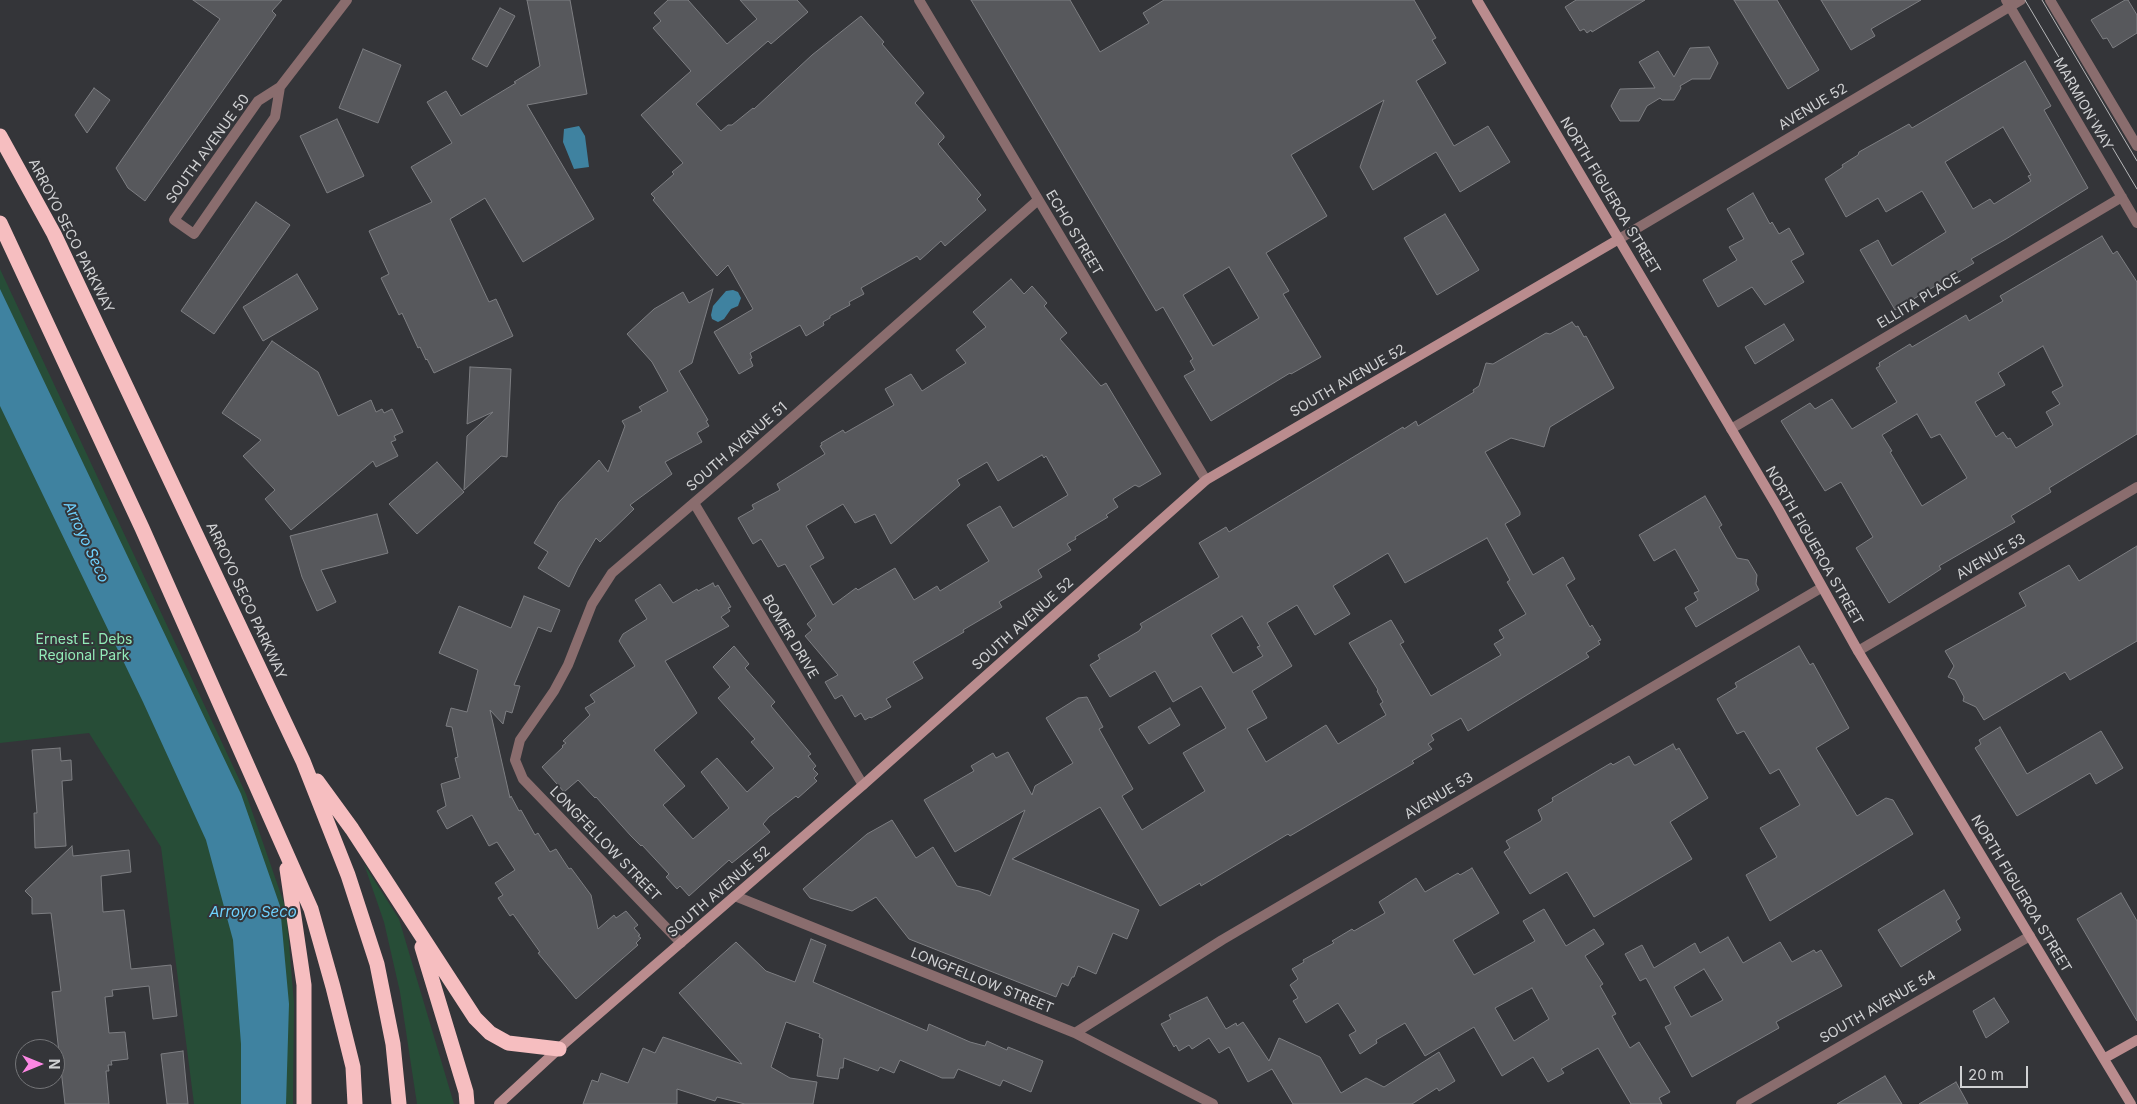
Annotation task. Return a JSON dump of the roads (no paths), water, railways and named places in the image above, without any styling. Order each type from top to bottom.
[{"type":"highway","name":"ARROYO SECO PARKWAY","points":[[0,136],[54,234],[303,761],[348,876],[377,964],[393,1044],[399,1104]]},
{"type":"highway","points":[[0,224],[146,537],[311,910],[323,949],[353,1067],[355,1104]]},
{"type":"highway","points":[[303,761],[352,829],[475,1018],[490,1033],[508,1043],[559,1049]]},
{"type":"highway","points":[[282,843],[296,918],[304,985],[304,1104]]},
{"type":"highway","points":[[417,930],[466,1092],[467,1104]]},
{"type":"street","name":"SOUTH AVENUE 50","points":[[280,87],[275,117],[194,234],[174,220],[258,101],[280,87],[347,0]]},
{"type":"street","name":"ECHO STREET","points":[[919,0],[1206,480]]},
{"type":"street","name":"NORTH FIGUEROA STREET","points":[[1477,0],[1778,508],[1821,588],[1858,651],[2131,1104]]},
{"type":"street","name":"AVENUE 52","points":[[1619,239],[2008,3],[2021,0]]},
{"type":"street","name":"MARMION WAY","points":[[2050,0],[2137,146]]},
{"type":"street","name":"MARMION WAY","points":[[2008,3],[2137,223]]},
{"type":"street","name":"ELLITA PLACE","points":[[1731,429],[2122,197]]},
{"type":"street","name":"SOUTH AVENUE 51","points":[[515,760],[520,740],[554,691],[568,665],[592,604],[612,573],[1038,200]]},
{"type":"street","name":"SOUTH AVENUE 52","points":[[499,1104],[559,1049],[863,785],[1206,480],[1619,239]]},
{"type":"street","name":"AVENUE 53","points":[[1858,651],[2137,487]]},
{"type":"street","name":"BOMER DRIVE","points":[[694,503],[863,785]]},
{"type":"street","name":"AVENUE 53","points":[[1075,1033],[1222,940],[1821,588]]},
{"type":"street","name":"LONGFELLOW STREET","points":[[515,760],[523,779],[681,943]]},
{"type":"street","name":"LONGFELLOW STREET","points":[[735,896],[1075,1033],[1213,1104]]},
{"type":"street","name":"SOUTH AVENUE 54","points":[[1741,1104],[2030,936]]},
{"type":"street","points":[[2105,1058],[2137,1040]]},
{"type":"water","points":[[579,126],[585,136],[589,167],[574,169],[563,142],[564,129]]},
{"type":"water","name":"Arroyo Seco","points":[[0,289],[241,794],[280,906],[289,1004],[286,1104],[241,1104],[241,1044],[233,940],[206,840],[143,702],[0,406]]},
{"type":"water","points":[[733,290],[738,292],[741,298],[738,306],[731,309],[724,319],[718,322],[712,319],[713,306],[726,291]]},
{"type":"tram line","points":[[2025,0],[2137,189]]},
{"type":"tram line","points":[[2042,0],[2137,161]]},
{"type":"park label","name":"Ernest E. Debs Regional Park","points":[[84,648]]}]
